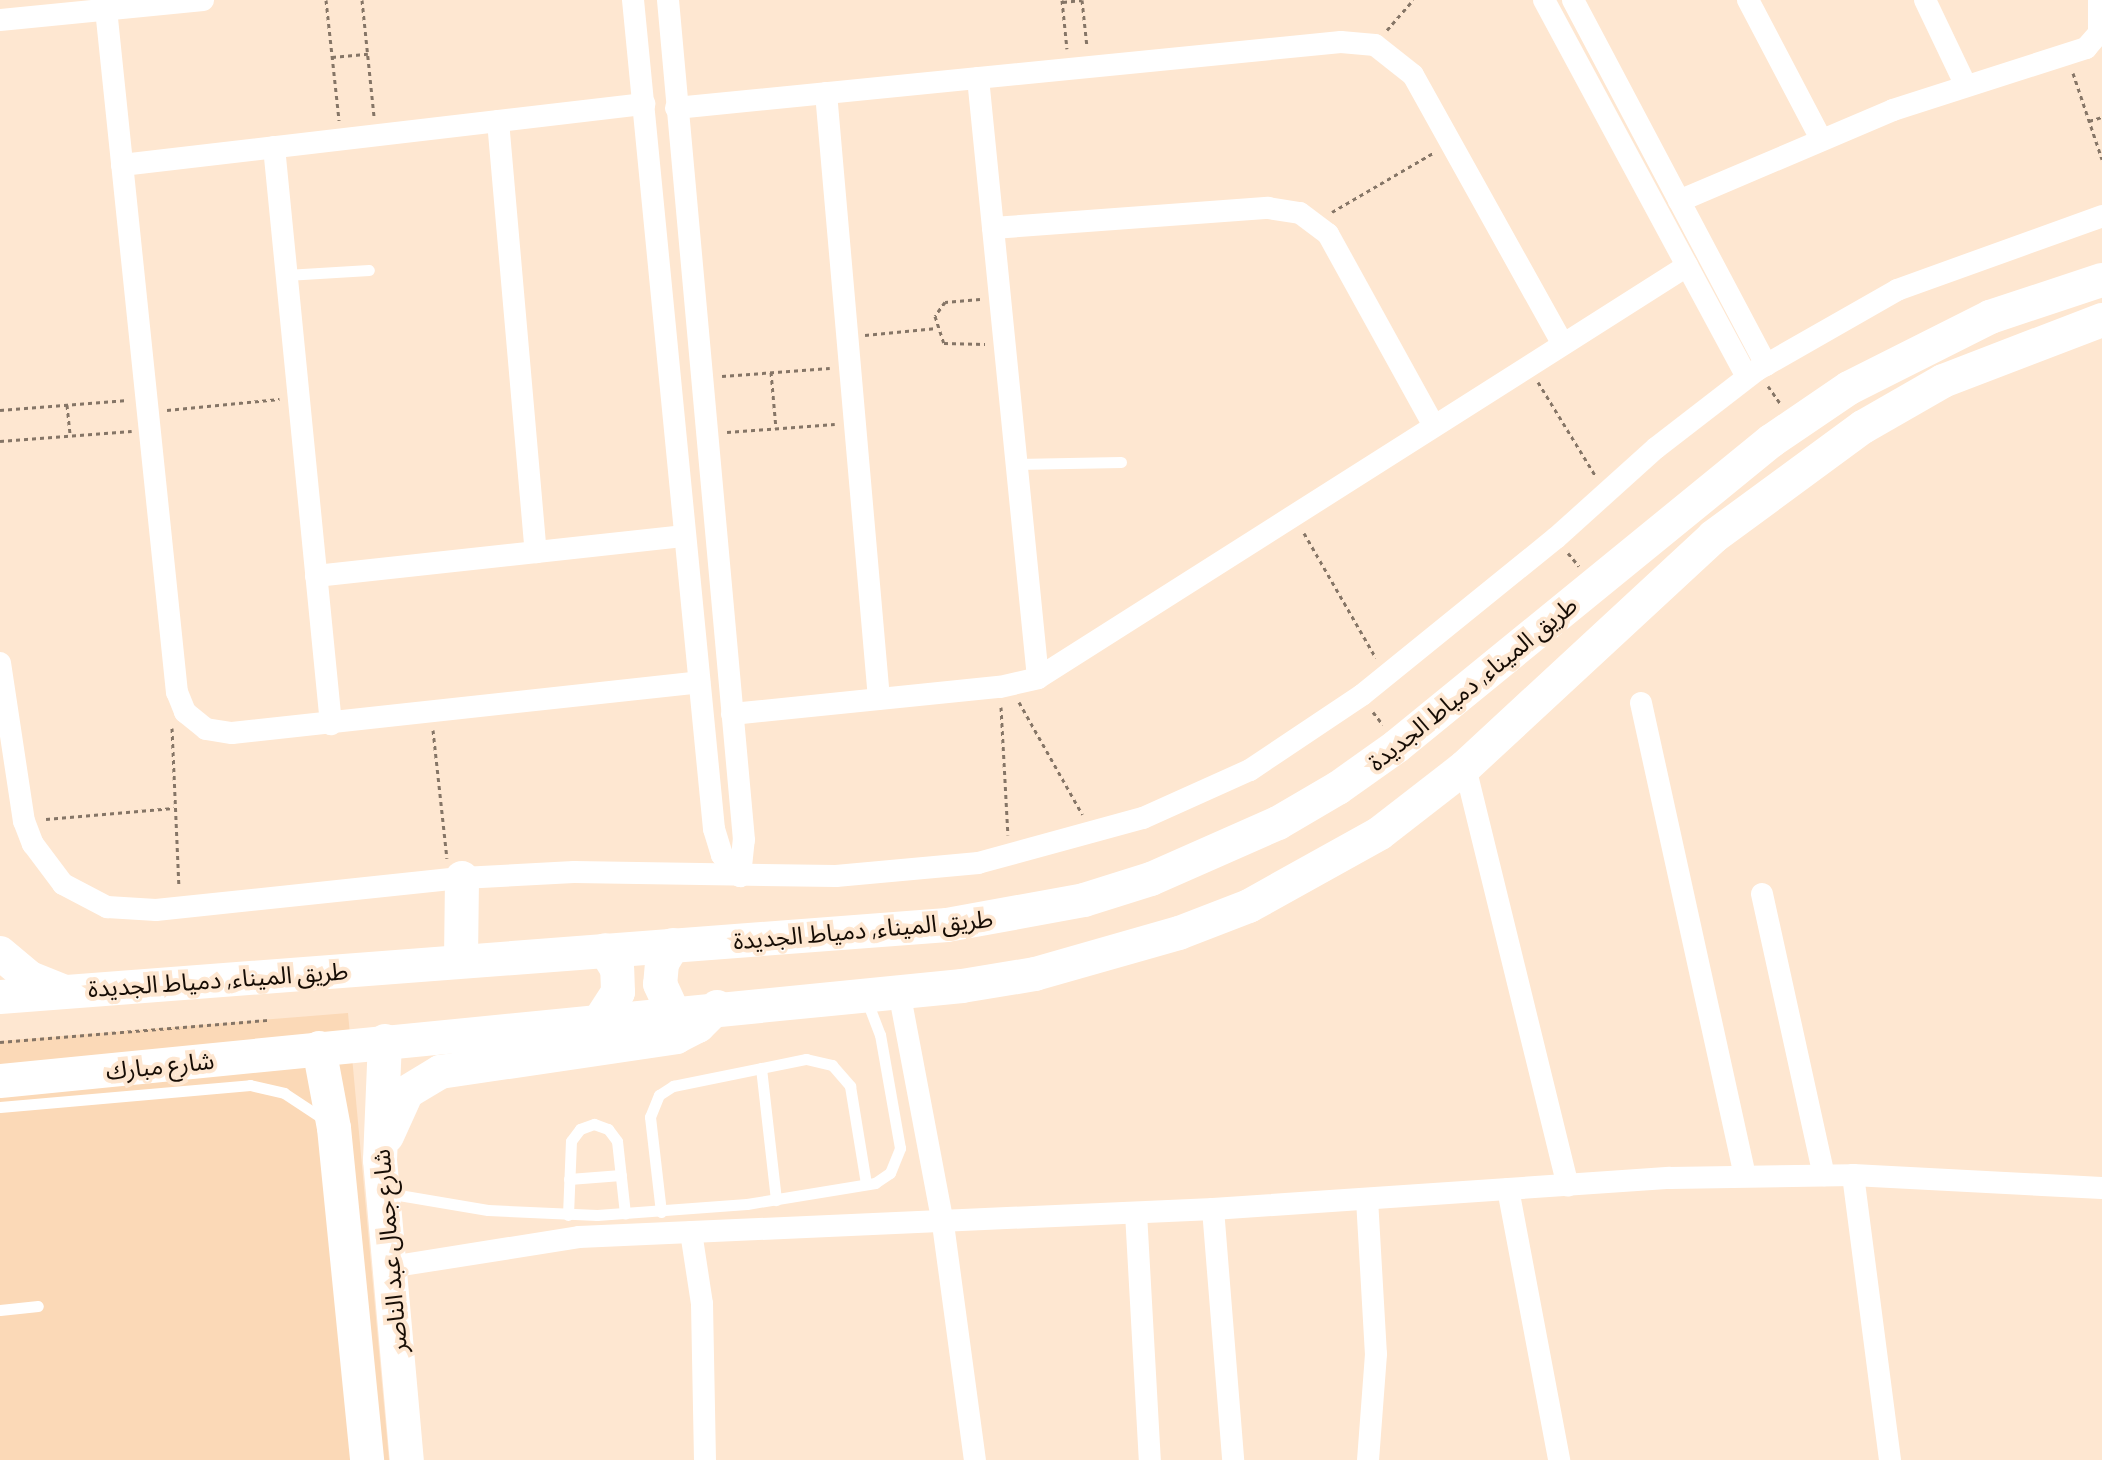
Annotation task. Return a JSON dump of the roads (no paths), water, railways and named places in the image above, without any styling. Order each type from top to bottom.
[{"type":"main road","name":"طريق الميناء, دمياط الجديدة","points":[[63,991],[947,925],[1084,900],[1188,864],[1278,823],[1397,746],[1794,425],[1932,342],[2019,305],[2102,280]]},
{"type":"main road","name":"طريق الميناء, دمياط الجديدة","points":[[319,1048],[899,991],[1035,974],[1107,956],[1249,906],[1380,833],[1465,767],[1713,537],[1786,479],[1943,381],[2102,320]]},
{"type":"main road","points":[[456,878],[461,960]]},
{"type":"main road","points":[[673,945],[662,963],[660,984],[673,1012]]},
{"type":"main road","points":[[600,1020],[618,992],[617,969],[605,950]]},
{"type":"main road","points":[[0,953],[30,978],[63,991]]},
{"type":"main road","points":[[0,997],[63,991]]},
{"type":"main road","points":[[382,1176],[399,1102],[427,1076],[676,1037],[698,1026],[717,1007]]},
{"type":"main road","name":"شارع جمال عبد الناصر","points":[[385,1041],[379,1121],[407,1460]]},
{"type":"main road","name":"شارع جمال عبد الناصر","points":[[319,1048],[334,1128],[367,1460]]},
{"type":"main road","name":"شارع مبارك","points":[[0,1081],[172,1077],[319,1048]]},
{"type":"main road","points":[[334,1128],[340,1114],[353,1106],[369,1109],[379,1121]]},
{"type":"street","points":[[0,20],[203,0]]},
{"type":"street","points":[[633,0],[716,843],[740,876]]},
{"type":"street","points":[[668,0],[744,840],[740,876]]},
{"type":"street","points":[[1544,0],[1687,266],[1757,371]]},
{"type":"street","points":[[1573,0],[1679,201],[1757,371]]},
{"type":"street","points":[[1748,0],[1821,139]]},
{"type":"street","points":[[1925,0],[1966,86]]},
{"type":"street","points":[[1679,201],[1821,139],[1966,86],[2086,48],[2099,33],[2099,0]]},
{"type":"street","points":[[106,9],[177,692],[185,712],[219,732],[432,714],[699,682]]},
{"type":"street","points":[[676,108],[1341,42],[1375,45],[1413,75],[1563,344]]},
{"type":"street","points":[[978,78],[1038,678]]},
{"type":"street","points":[[826,93],[879,699]]},
{"type":"street","points":[[122,165],[644,104]]},
{"type":"street","points":[[498,121],[536,552]]},
{"type":"street","points":[[274,147],[331,724]]},
{"type":"street","points":[[993,228],[1268,208],[1315,222],[1328,234],[1434,426]]},
{"type":"street","points":[[0,663],[24,821],[46,866],[84,897],[131,911],[456,878],[574,872],[740,876],[901,873],[1009,856],[1094,834],[1174,806],[1250,770],[1362,695],[1556,538],[1656,448],[1757,371],[1897,290],[2102,216]]},
{"type":"street","points":[[732,714],[1004,686],[1038,678],[1687,266]]},
{"type":"street","points":[[316,576],[685,536]]},
{"type":"street","points":[[1641,703],[1745,1176]]},
{"type":"street","points":[[1465,767],[1568,1185]]},
{"type":"street","points":[[1762,894],[1824,1175]]},
{"type":"street","points":[[899,991],[943,1224],[975,1460]]},
{"type":"street","points":[[1853,1175],[1890,1460]]},
{"type":"street","points":[[390,1267],[532,1242],[691,1232],[943,1224],[1745,1176],[1853,1175],[2102,1188]]},
{"type":"street","points":[[1508,1189],[1559,1460]]},
{"type":"street","points":[[1367,1199],[1376,1354],[1368,1460]]},
{"type":"street","points":[[1213,1209],[1233,1460]]},
{"type":"street","points":[[1136,1213],[1150,1460]]},
{"type":"street","points":[[691,1232],[702,1304],[705,1460]]},
{"type":"lane","points":[[286,275],[369,270]]},
{"type":"lane","points":[[1017,464],[1121,462]]},
{"type":"lane","points":[[382,1176],[488,1210],[568,1215],[661,1212],[776,1200],[866,1184],[890,1173],[900,1148],[880,1035],[864,994]]},
{"type":"lane","points":[[661,1212],[650,1117],[654,1102],[673,1086],[815,1059],[839,1071],[850,1086],[866,1184]]},
{"type":"lane","points":[[761,1068],[776,1200]]},
{"type":"lane","points":[[0,1107],[172,1077],[267,1088],[298,1100],[334,1128]]},
{"type":"lane","points":[[568,1215],[571,1141],[580,1129],[594,1124],[614,1134],[625,1214]]},
{"type":"lane","points":[[569,1179],[621,1175]]},
{"type":"lane","points":[[0,1310],[38,1306]]}]
